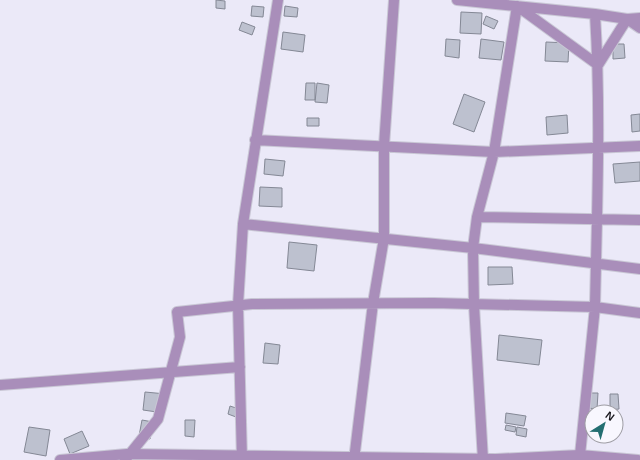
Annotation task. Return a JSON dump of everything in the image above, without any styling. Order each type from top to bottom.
[{"type":"street","points":[[242,458],[238,305],[243,224],[278,0]]},
{"type":"street","points":[[354,459],[373,303],[384,238],[384,146],[394,0]]},
{"type":"street","points":[[458,0],[485,1],[627,19],[640,18]]},
{"type":"street","points":[[517,6],[598,65]]},
{"type":"street","points":[[483,460],[474,305],[473,248],[478,217],[494,152],[517,6]]},
{"type":"street","points":[[580,455],[595,307],[599,147],[598,65],[594,14]]},
{"type":"street","points":[[598,65],[627,19]]},
{"type":"street","points":[[627,19],[640,28]]},
{"type":"street","points":[[255,140],[494,152],[640,146]]},
{"type":"street","points":[[478,217],[640,220]]},
{"type":"street","points":[[243,224],[473,248],[640,269]]},
{"type":"street","points":[[128,457],[158,419],[180,337],[177,312],[238,305],[434,303],[595,307],[640,313]]},
{"type":"street","points":[[0,385],[240,367]]},
{"type":"street","points":[[60,460],[128,457],[483,460],[534,459],[580,455],[638,460]]},
{"type":"building","points":[[216,0],[225,1],[225,9],[216,8]]},
{"type":"building","points":[[252,6],[264,7],[263,17],[251,16]]},
{"type":"building","points":[[285,6],[298,8],[297,17],[284,16]]},
{"type":"building","points":[[461,12],[482,13],[481,34],[460,33]]},
{"type":"building","points":[[486,16],[498,21],[494,29],[483,24]]},
{"type":"building","points":[[242,22],[255,27],[252,35],[239,30]]},
{"type":"building","points":[[283,32],[305,35],[303,52],[281,49]]},
{"type":"building","points":[[446,39],[460,40],[459,58],[445,56]]},
{"type":"building","points":[[481,39],[504,42],[501,60],[479,58]]},
{"type":"building","points":[[546,42],[569,43],[568,62],[545,61]]},
{"type":"building","points":[[613,44],[624,44],[625,58],[613,59]]},
{"type":"building","points":[[306,83],[315,83],[315,100],[305,100]]},
{"type":"building","points":[[317,83],[329,85],[327,103],[315,102]]},
{"type":"building","points":[[464,94],[485,102],[474,132],[453,124]]},
{"type":"building","points":[[640,114],[640,131],[632,132],[631,115]]},
{"type":"building","points":[[567,115],[568,133],[547,135],[546,117]]},
{"type":"building","points":[[307,118],[319,118],[319,126],[307,126]]},
{"type":"building","points":[[265,159],[285,161],[283,176],[264,174]]},
{"type":"building","points":[[640,162],[640,181],[615,183],[613,164]]},
{"type":"building","points":[[260,187],[282,188],[282,207],[259,206]]},
{"type":"building","points":[[289,242],[317,245],[314,271],[287,268]]},
{"type":"building","points":[[488,267],[512,267],[513,284],[488,285]]},
{"type":"building","points":[[499,335],[542,340],[539,365],[497,360]]},
{"type":"building","points":[[265,343],[280,345],[278,364],[263,363]]},
{"type":"building","points":[[145,392],[166,394],[164,413],[143,410]]},
{"type":"building","points":[[589,393],[598,393],[597,404],[588,404]]},
{"type":"building","points":[[610,394],[618,394],[619,404],[610,404]]},
{"type":"building","points":[[230,406],[239,409],[236,417],[228,414]]},
{"type":"building","points":[[506,413],[526,416],[524,426],[505,423]]},
{"type":"building","points":[[142,420],[153,422],[150,439],[139,436]]},
{"type":"building","points":[[185,420],[195,420],[194,437],[185,436]]},
{"type":"building","points":[[506,425],[516,427],[515,432],[505,430]]},
{"type":"building","points":[[29,427],[50,430],[46,456],[24,452]]},
{"type":"building","points":[[517,427],[527,429],[526,437],[516,435]]},
{"type":"building","points":[[82,431],[89,446],[70,454],[64,439]]}]
